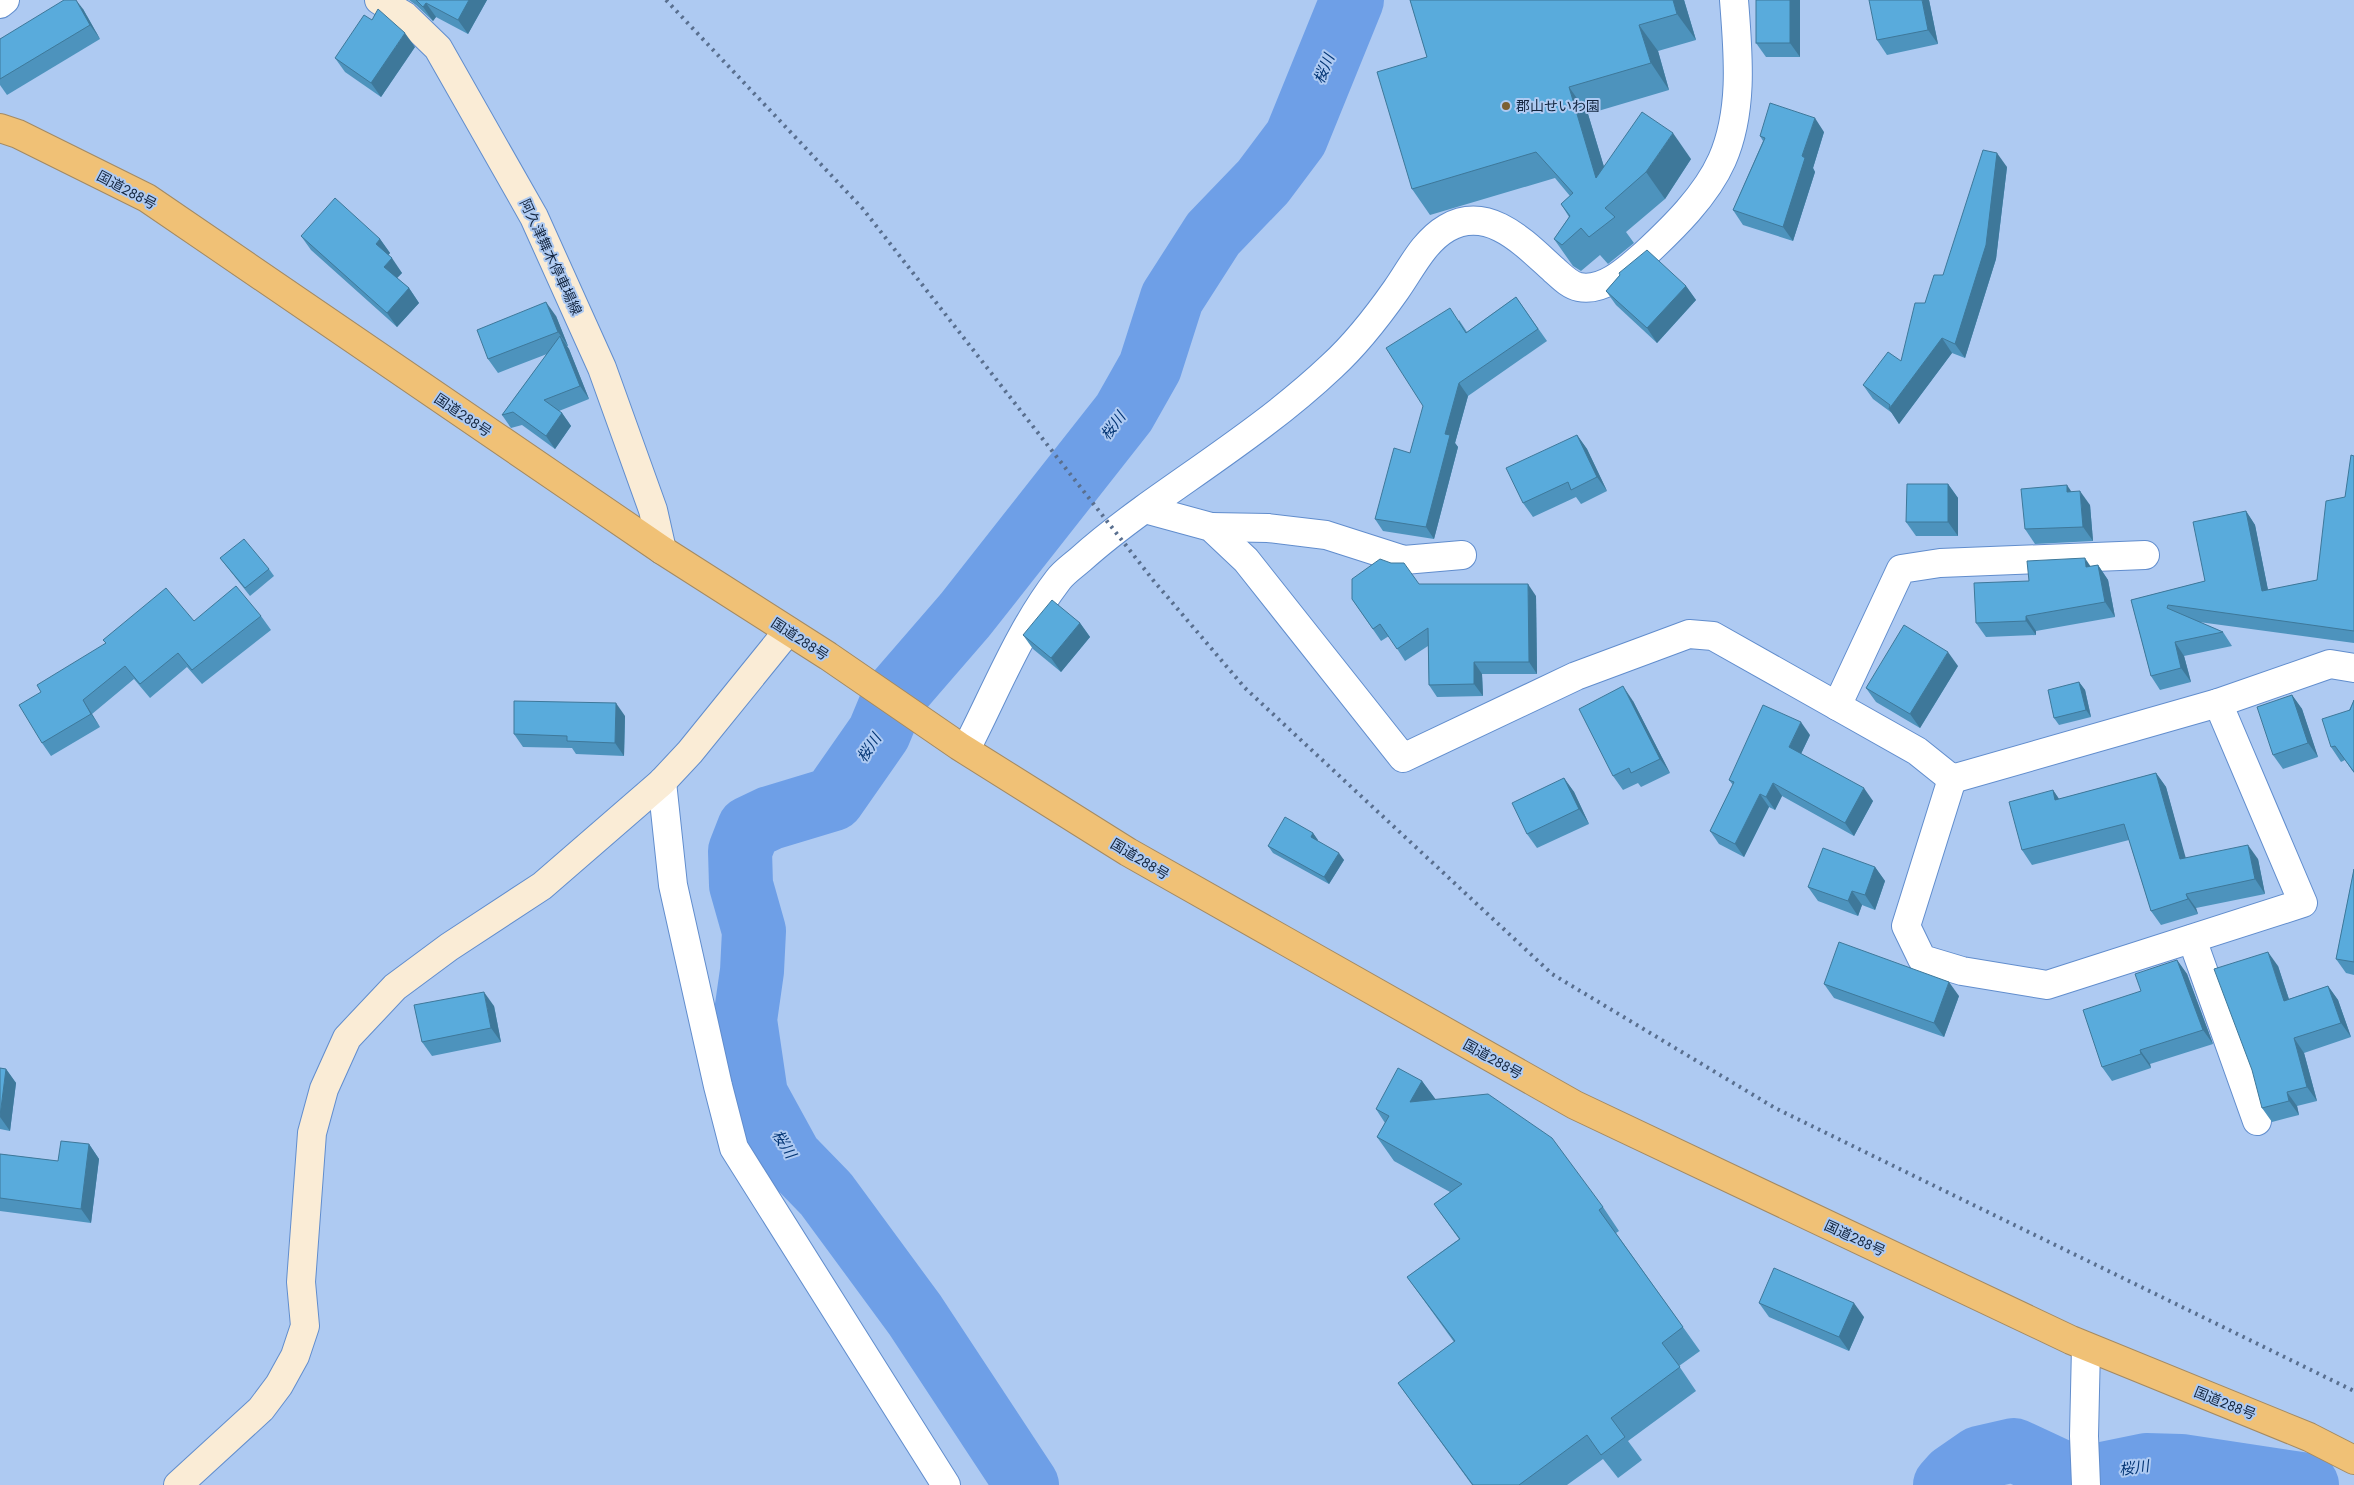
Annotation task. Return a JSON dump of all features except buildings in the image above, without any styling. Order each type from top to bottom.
[{"type":"highway","name":"国道288号","points":[[0,128],[18,134],[147,198],[662,550],[828,656],[963,747],[1128,852],[1575,1105],[2086,1347],[2309,1437],[2354,1460]]},
{"type":"street","points":[[0,4],[6,0]]},
{"type":"street","name":"阿久津舞木停車場線","points":[[379,0],[405,16],[438,48],[534,217],[602,368],[653,510],[662,550]]},
{"type":"street","points":[[963,747],[1021,638],[1059,578],[1112,532],[1257,429],[1331,368],[1368,327],[1430,242],[1447,228],[1472,221],[1499,226],[1520,240],[1567,282],[1578,287],[1593,287],[1605,284],[1636,262],[1666,234],[1706,187],[1722,160],[1732,128],[1739,83],[1734,0]]},
{"type":"street","points":[[1145,509],[1212,527],[1268,528],[1326,535],[1404,560],[1462,555]]},
{"type":"street","points":[[1212,527],[1246,560],[1403,758],[1576,676],[1689,634],[1712,636],[1917,751],[1952,779]]},
{"type":"street","points":[[1837,706],[1901,570],[1940,563],[2145,555]]},
{"type":"street","points":[[178,1485],[261,1409],[279,1385],[295,1356],[305,1326],[301,1282],[312,1132],[324,1089],[347,1038],[395,987],[449,947],[542,886],[662,782],[690,752],[788,631]]},
{"type":"street","points":[[1952,779],[2218,702],[2330,664],[2354,668]]},
{"type":"street","points":[[1952,779],[1906,926],[1922,959],[1962,971],[2047,985],[2303,903],[2218,702]]},
{"type":"street","points":[[662,782],[673,885],[718,1086],[734,1148],[946,1485]]},
{"type":"street","points":[[2192,939],[2256,1121]]},
{"type":"street","points":[[2086,1347],[2084,1436],[2086,1485]]},
{"type":"waterway","name":"桜川","points":[[1027,1485],[915,1315],[826,1194],[790,1157],[756,1095],[745,1020],[752,971],[754,931],[741,885],[740,851],[749,828],[770,818],[833,799],[879,733],[894,697],[965,615],[1124,413],[1150,367],[1172,298],[1213,234],[1263,182],[1296,138],[1352,0]]},
{"type":"waterway","name":"桜川","points":[[1945,1485],[1953,1476],[1979,1458],[2014,1450],[2070,1476],[2102,1474],[2146,1465],[2181,1466],[2307,1485]]},
{"type":"railway","points":[[666,0],[863,209],[1153,580],[1245,688],[1552,974],[1775,1108],[2354,1391]]},
{"type":"place","name":"郡山せいわ園","points":[[1506,106]]}]
